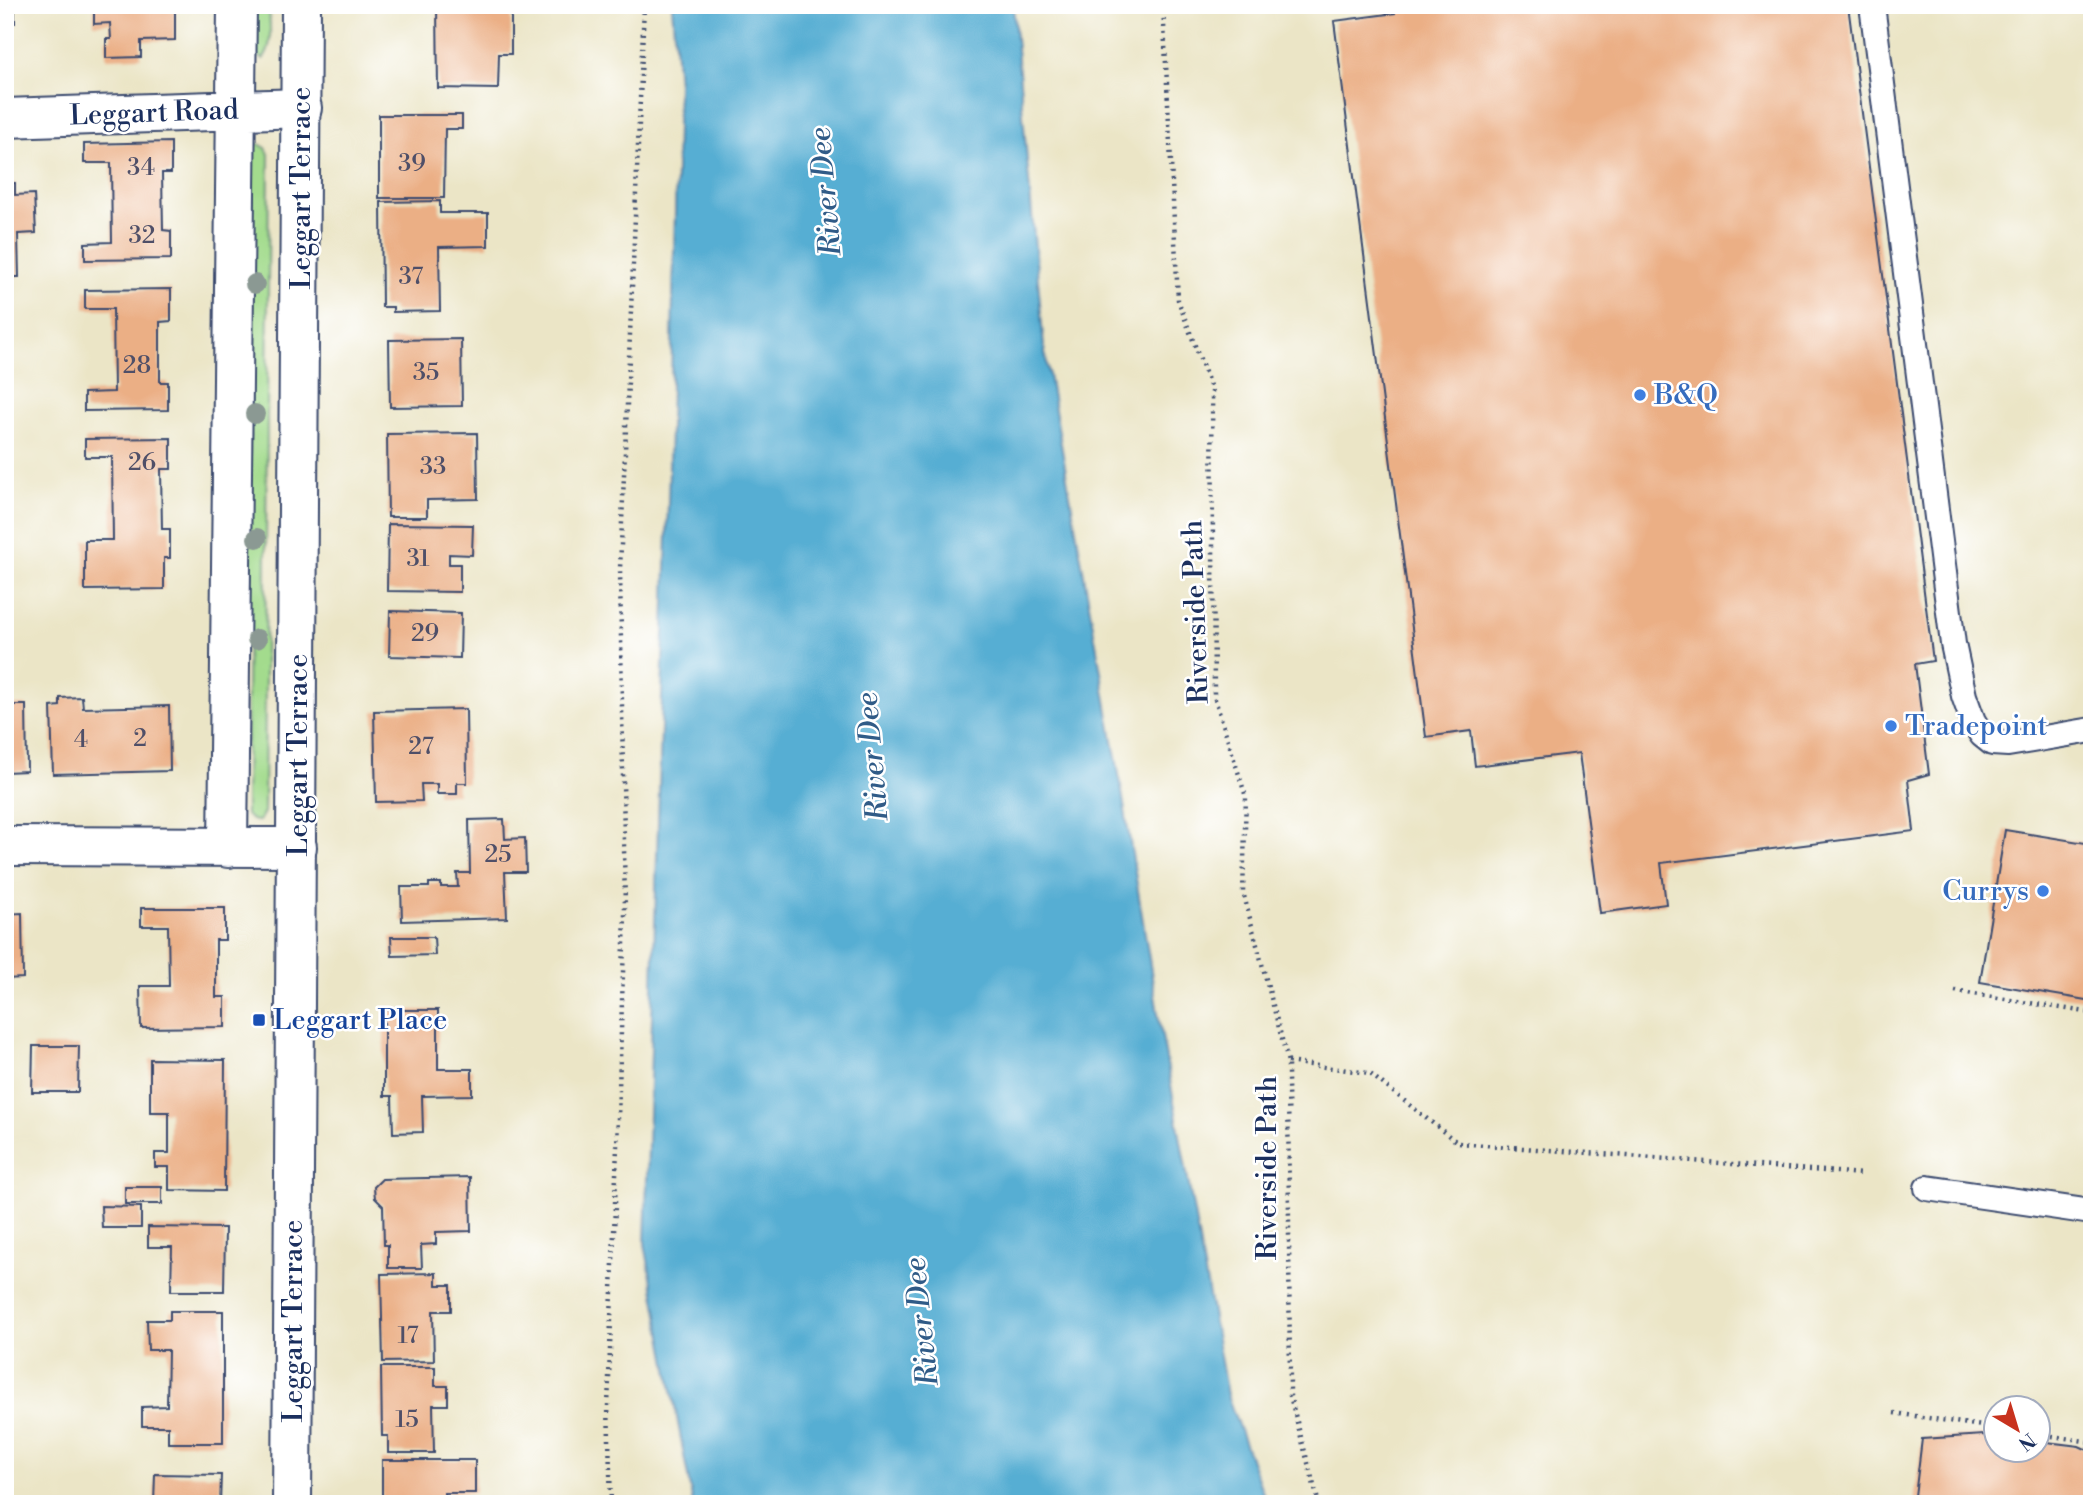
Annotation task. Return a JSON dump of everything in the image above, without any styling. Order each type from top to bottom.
[{"type":"main road","points":[[228,848],[237,5]]},
{"type":"main road","name":"Leggart Terrace","points":[[292,1504],[301,5]]},
{"type":"main road","name":"Leggart Road","points":[[5,118],[302,108]]},
{"type":"main road","points":[[5,846],[297,847]]},
{"type":"lane","points":[[1872,5],[1942,563],[1953,643],[1964,696],[1973,721],[1992,743],[2008,744],[2092,730]]},
{"type":"lane","points":[[1927,1188],[2092,1212]]},
{"type":"path","points":[[611,1504],[608,1407],[625,915],[620,569],[644,5]]},
{"type":"path","name":"Riverside Path","points":[[1163,5],[1178,300],[1212,391],[1214,696],[1246,797],[1243,892],[1288,1062],[1290,1396],[1319,1504]]},
{"type":"path","points":[[1955,991],[2092,1013]]},
{"type":"path","points":[[1288,1062],[1369,1073],[1458,1143],[1863,1174]]},
{"type":"path","points":[[1894,1413],[1982,1426]]},
{"type":"path","points":[[2052,1436],[2092,1442]]},
{"type":"green space","points":[[254,5],[269,5],[270,41],[263,59],[255,54]]},
{"type":"green space","points":[[257,143],[266,148],[269,154],[264,812],[259,821],[246,815],[252,147]]},
{"type":"water","name":"River Dee","points":[[672,5],[1013,5],[1044,347],[1158,1014],[1227,1395],[1267,1504],[693,1504],[645,1244],[678,84]]},
{"type":"building","points":[[5,5],[15,5],[15,23],[5,23]]},
{"type":"building","points":[[94,5],[175,5],[175,40],[141,41],[141,57],[106,58],[106,39],[111,39],[110,23],[94,24]]},
{"type":"building","points":[[437,5],[511,5],[511,54],[499,54],[498,89],[438,88]]},
{"type":"building","name":"B&Q","points":[[1395,5],[1848,5],[1933,661],[1915,664],[1929,774],[1908,780],[1914,831],[1661,863],[1666,904],[1600,913],[1579,753],[1475,766],[1471,731],[1426,737],[1334,21],[1395,13]]},
{"type":"building","points":[[379,115],[462,115],[462,129],[445,129],[444,198],[379,198]]},
{"type":"building","points":[[171,142],[171,173],[162,173],[163,230],[171,231],[171,259],[85,260],[85,243],[112,242],[111,163],[84,163],[84,144]]},
{"type":"building","points":[[5,183],[15,183],[15,195],[34,194],[36,233],[18,234],[19,277],[5,277]]},
{"type":"building","points":[[440,201],[440,213],[488,213],[488,246],[439,247],[440,311],[393,312],[393,307],[382,307],[381,202]]},
{"type":"building","points":[[171,289],[171,321],[160,322],[160,382],[168,382],[168,410],[84,411],[84,393],[114,392],[113,309],[85,309],[85,290]]},
{"type":"building","points":[[461,339],[462,406],[390,407],[389,340]]},
{"type":"building","points":[[477,433],[478,499],[427,500],[427,517],[388,517],[387,434]]},
{"type":"building","points":[[171,438],[171,469],[161,469],[162,529],[170,529],[170,558],[164,558],[164,589],[85,590],[85,540],[113,540],[112,457],[85,457],[85,439]]},
{"type":"building","points":[[388,524],[473,525],[472,555],[449,554],[449,564],[460,564],[460,592],[387,591]]},
{"type":"building","points":[[390,611],[461,613],[460,658],[389,656]]},
{"type":"building","points":[[82,697],[83,708],[169,706],[170,771],[53,774],[51,707],[60,706],[60,698]]},
{"type":"building","points":[[5,705],[26,705],[27,771],[5,772]]},
{"type":"building","points":[[466,709],[467,783],[457,783],[457,794],[437,794],[437,784],[421,784],[422,801],[376,802],[374,711]]},
{"type":"building","points":[[504,819],[505,839],[525,838],[526,872],[505,872],[507,918],[402,921],[401,887],[429,887],[429,883],[441,883],[441,887],[458,887],[457,873],[470,873],[469,820]]},
{"type":"building","name":"Currys","points":[[2005,830],[2092,844],[2092,1001],[1980,982]]},
{"type":"building","points":[[141,908],[225,908],[225,940],[216,940],[216,997],[225,997],[225,1027],[141,1028],[140,986],[169,986],[168,926],[141,926]]},
{"type":"building","points":[[22,913],[23,978],[5,979],[5,914]]},
{"type":"building","points":[[391,937],[434,937],[435,955],[392,956]]},
{"type":"building","points":[[384,1010],[438,1010],[438,1069],[472,1069],[472,1095],[422,1096],[423,1132],[393,1133],[392,1096],[384,1096]]},
{"type":"building","points":[[33,1046],[79,1046],[78,1092],[32,1092]]},
{"type":"building","points":[[150,1059],[225,1060],[224,1191],[169,1190],[169,1167],[155,1167],[155,1153],[169,1153],[169,1112],[150,1112]]},
{"type":"building","points":[[470,1177],[471,1231],[436,1232],[436,1244],[421,1245],[422,1268],[388,1268],[388,1245],[384,1245],[383,1206],[375,1198],[374,1187],[382,1179]]},
{"type":"building","points":[[125,1187],[162,1187],[162,1204],[125,1204]]},
{"type":"building","points":[[101,1206],[141,1207],[141,1228],[102,1228]]},
{"type":"building","points":[[148,1227],[225,1228],[224,1291],[171,1291],[172,1247],[148,1247]]},
{"type":"building","points":[[436,1273],[436,1285],[451,1285],[451,1311],[433,1311],[434,1361],[383,1362],[381,1274]]},
{"type":"building","points":[[170,1311],[223,1311],[223,1443],[168,1443],[168,1426],[142,1426],[142,1407],[167,1406],[168,1350],[148,1350],[147,1320],[170,1320]]},
{"type":"building","points":[[381,1367],[435,1367],[435,1386],[448,1386],[448,1405],[433,1405],[434,1453],[388,1453],[388,1436],[382,1436]]},
{"type":"building","points":[[1982,1435],[1982,1464],[2052,1464],[2052,1443],[2079,1446],[2092,1452],[2092,1504],[1914,1504],[1922,1439]]},
{"type":"building","points":[[382,1460],[475,1460],[475,1493],[444,1493],[444,1504],[382,1504]]},
{"type":"building","points":[[155,1474],[221,1475],[220,1504],[154,1504]]},
{"type":"place","name":"B&Q","points":[[1640,395]]},
{"type":"place","name":"Tradepoint","points":[[1891,726]]},
{"type":"place","name":"Currys","points":[[2043,891]]},
{"type":"place","name":"Leggart Place","points":[[259,1020]]}]
